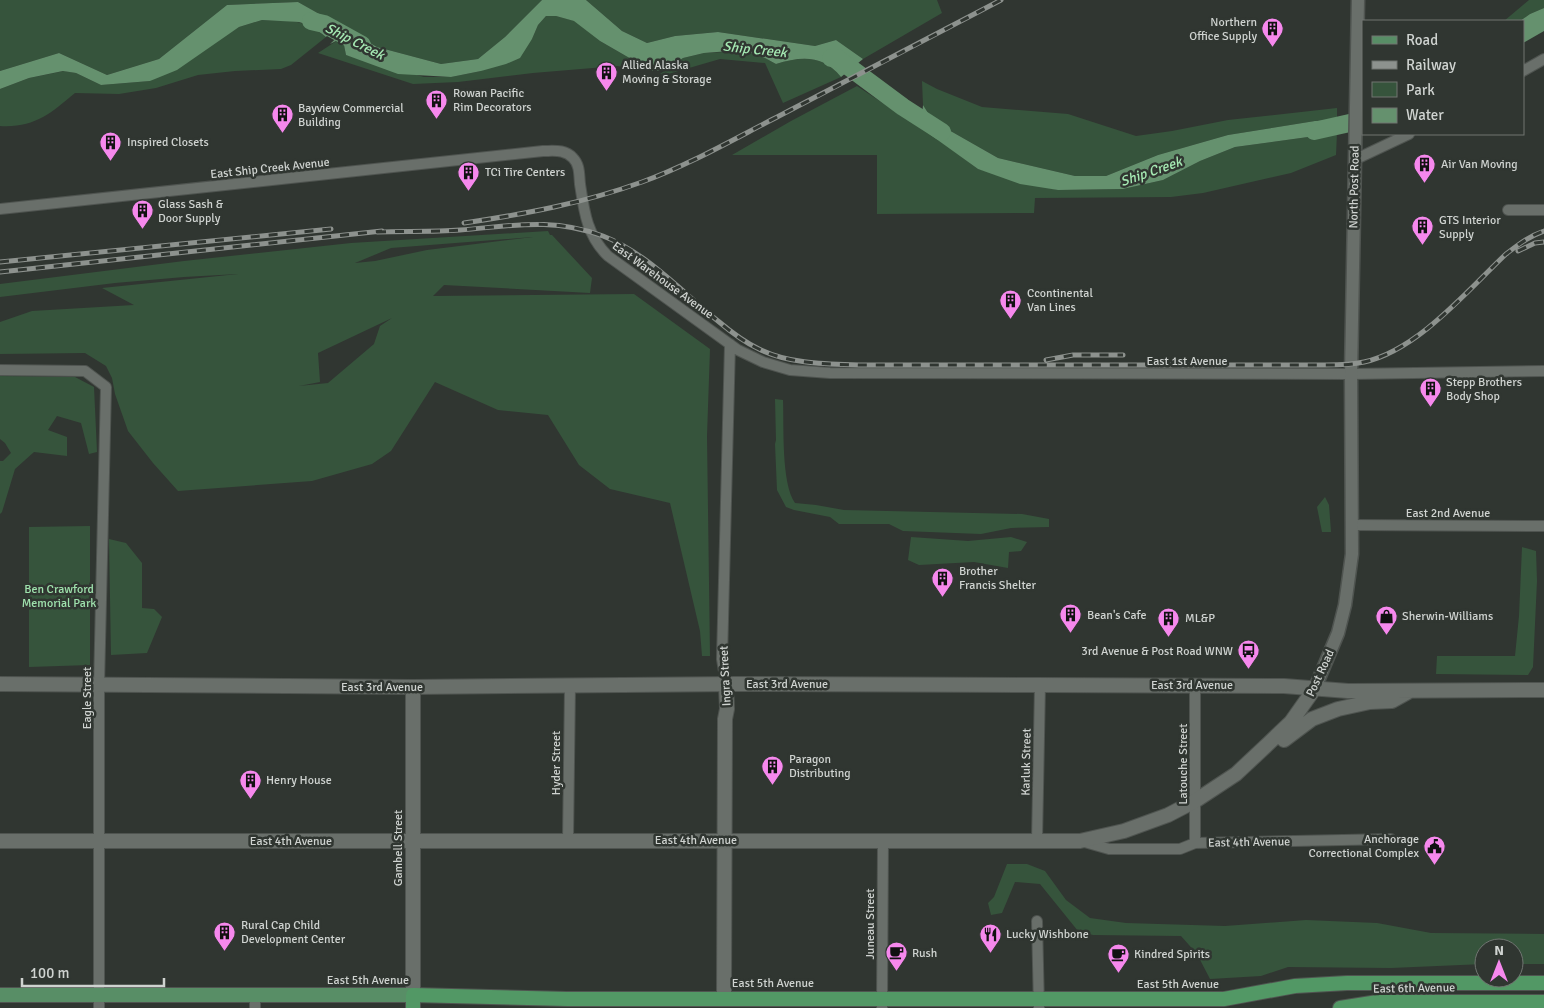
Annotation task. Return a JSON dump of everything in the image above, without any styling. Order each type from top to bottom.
[{"type":"highway","name":"East 5th Avenue","points":[[413,1001],[567,1004],[1039,1003],[1224,999],[1295,986],[1347,983],[1544,983]]},
{"type":"highway","name":"East 6th Avenue","points":[[1340,1008],[1378,1002],[1544,1002]]},
{"type":"main road","name":"East 3rd Avenue","points":[[0,684],[413,687],[726,684],[1195,685],[1284,686],[1348,691],[1544,690]]},
{"type":"main road","name":"Ingra Street","points":[[724,1003],[725,718],[728,709],[726,684]]},
{"type":"main road","points":[[687,685],[697,691],[713,692],[718,695],[725,718]]},
{"type":"main road","name":"Gambell Street","points":[[413,687],[413,1001]]},
{"type":"main road","name":"Post Road","points":[[1080,841],[1124,831],[1168,815],[1195,801],[1236,774],[1291,722],[1315,688]]},
{"type":"main road","points":[[1195,801],[1238,778],[1297,729],[1312,720],[1338,709],[1370,702],[1392,702],[1411,690]]},
{"type":"main road","name":"East 4th Avenue","points":[[0,841],[1080,841]]},
{"type":"main road","name":"East 5th Avenue","points":[[0,995],[99,1001],[413,1001]]},
{"type":"street","name":"North Post Road","points":[[1351,374],[1358,0]]},
{"type":"street","points":[[1524,70],[1544,59]]},
{"type":"street","points":[[1354,160],[1407,135]]},
{"type":"street","name":"East Ship Creek Avenue","points":[[0,209],[543,151]]},
{"type":"street","name":"East Warehouse Avenue","points":[[543,151],[567,153],[576,163],[579,170],[584,212],[590,232],[601,249],[615,262],[730,344],[750,356],[800,372],[830,373]]},
{"type":"street","points":[[1508,210],[1544,210]]},
{"type":"street","name":"Ingra Street","points":[[726,684],[722,659],[730,344]]},
{"type":"street","name":"Eagle Street","points":[[0,370],[85,371],[106,387],[99,686],[99,1001]]},
{"type":"street","name":"East 1st Avenue","points":[[830,373],[1351,374],[1544,371]]},
{"type":"street","name":"Post Road","points":[[1315,688],[1338,632],[1350,578],[1352,525],[1351,374]]},
{"type":"street","name":"East 2nd Avenue","points":[[1352,525],[1544,526]]},
{"type":"street","name":"Karluk Street","points":[[1037,841],[1040,685]]},
{"type":"street","name":"Latouche Street","points":[[1195,685],[1195,843]]},
{"type":"street","name":"Hyder Street","points":[[568,840],[570,686]]},
{"type":"street","name":"East 4th Avenue","points":[[1080,841],[1109,849],[1180,849],[1195,843],[1391,840]]},
{"type":"street","name":"Juneau Street","points":[[882,1003],[883,841]]},
{"type":"street","points":[[1037,920],[1039,1003]]},
{"type":"green space","points":[[0,0],[542,0],[505,37],[478,59],[441,64],[377,47],[298,2],[227,5],[159,59],[107,75],[59,53],[0,71]]},
{"type":"green space","points":[[586,0],[937,0],[942,13],[863,59],[836,40],[815,46],[718,32],[675,36],[647,43],[622,31]]},
{"type":"green space","points":[[1529,0],[1544,0],[1544,8],[1521,20],[1505,20]]},
{"type":"green space","points":[[546,16],[556,16],[575,21],[600,41],[652,71],[617,66],[458,82],[413,84],[318,53],[338,40],[344,45],[346,55],[424,77],[451,77],[481,71],[532,39],[538,25]]},
{"type":"green space","points":[[262,20],[296,22],[310,26],[326,37],[291,65],[281,69],[198,75],[156,88],[119,94],[75,93],[58,107],[32,122],[23,125],[0,126],[0,89],[29,78],[64,71],[76,73],[101,85],[150,81],[239,27]]},
{"type":"green space","points":[[746,51],[776,64],[812,59],[827,65],[841,77],[783,103],[765,63],[720,59],[665,75],[660,74],[683,58],[704,53]]},
{"type":"green space","points":[[922,81],[982,107],[1068,114],[1136,136],[1228,120],[1337,108],[1337,120],[1315,121],[1228,135],[1158,155],[1106,176],[1075,176],[998,158],[933,121],[923,105]]},
{"type":"green space","points":[[857,86],[946,145],[978,169],[1058,190],[1123,189],[1163,180],[1200,161],[1235,147],[1337,133],[1336,155],[1291,173],[1203,193],[1171,197],[1035,198],[1034,213],[877,214],[877,155],[732,155]]},
{"type":"green space","points":[[548,231],[592,278],[590,293],[444,285],[433,296],[634,294],[710,349],[707,436],[710,656],[702,656],[700,631],[670,503],[610,489],[579,465],[548,415],[498,410],[435,382],[391,451],[372,464],[312,481],[178,491],[128,431],[115,394],[112,378],[106,366],[85,353],[0,354],[0,322],[32,311],[134,305],[102,288],[238,274],[115,283],[0,297],[0,284],[351,243]],"holes":[[[533,237],[427,250],[375,261],[355,263],[391,248]],[[392,318],[380,326],[374,344],[328,383],[299,386],[320,382],[318,353]]]},
{"type":"green space","points":[[0,376],[75,377],[94,387],[97,452],[89,454],[81,423],[57,416],[48,430],[67,437],[67,456],[34,452],[15,469],[0,514],[0,461],[3,461],[11,453],[0,439]]},
{"type":"green space","points":[[775,399],[783,400],[785,468],[787,482],[795,503],[844,510],[1022,514],[1049,519],[1049,527],[1011,528],[981,534],[903,531],[889,524],[839,524],[830,517],[786,507],[777,490]]},
{"type":"green space","points":[[1325,497],[1329,505],[1331,532],[1322,532],[1317,507]]},
{"type":"green space","name":"Ben Crawford Memorial Park","points":[[90,526],[90,665],[29,667],[29,527]]},
{"type":"green space","points":[[911,537],[968,541],[1011,537],[1027,542],[1021,551],[1009,552],[1008,568],[974,562],[919,565],[908,560]]},
{"type":"green space","points":[[109,539],[126,543],[142,563],[142,608],[154,609],[162,617],[147,653],[111,655]]},
{"type":"green space","points":[[1522,547],[1536,551],[1537,581],[1533,667],[1528,675],[1436,674],[1437,656],[1515,656]]},
{"type":"green space","points":[[1007,864],[1027,864],[1045,871],[1066,900],[1090,918],[1126,923],[1225,926],[1306,920],[1377,923],[1431,933],[1544,934],[1544,964],[1524,964],[1524,938],[1474,938],[1474,964],[1391,968],[1288,967],[1261,976],[1210,979],[1197,954],[1181,936],[1093,935],[1078,931],[1040,884],[1015,882],[1002,913],[991,915],[988,903],[994,897]]},
{"type":"water","points":[[542,0],[586,0],[622,31],[647,43],[675,36],[718,32],[815,46],[836,40],[863,59],[841,77],[827,65],[812,59],[776,64],[746,51],[704,53],[683,58],[664,71],[652,71],[600,41],[574,21],[556,16],[546,16],[538,25],[520,58],[481,71],[451,77],[398,74],[346,55],[344,45],[338,40],[330,44],[346,29],[377,47],[441,64],[478,59],[505,37]]},
{"type":"water","points":[[298,2],[337,24],[326,37],[312,26],[299,22],[262,20],[239,27],[177,70],[150,81],[101,85],[76,73],[63,71],[29,78],[0,89],[0,71],[59,53],[107,75],[159,59],[227,5]]},
{"type":"water","points":[[1544,8],[1544,31],[1524,42],[1524,20],[1521,20]]},
{"type":"water","points":[[923,105],[933,121],[998,158],[1075,176],[1106,176],[1158,155],[1228,135],[1315,121],[1336,120],[1337,133],[1235,147],[1200,161],[1163,180],[1123,189],[1058,190],[1020,184],[978,169],[921,128]]},
{"type":"waterway","name":"Ship Creek","points":[[311,21],[324,24],[362,45]]},
{"type":"waterway","name":"Ship Creek","points":[[831,58],[837,58],[903,107],[942,132]]},
{"type":"waterway","name":"Ship Creek","points":[[1314,131],[1362,120]]},
{"type":"railway","points":[[464,223],[532,212],[576,202],[642,182],[677,168],[1001,0]]},
{"type":"railway","points":[[377,232],[450,231],[532,224],[566,226],[584,230],[619,243],[634,252],[664,274],[728,329],[748,343],[783,358],[808,362],[859,365],[1325,365],[1364,362],[1384,355],[1403,345],[1441,317],[1506,254],[1519,244],[1544,231]]},
{"type":"railway","points":[[0,262],[331,229]]},
{"type":"railway","points":[[0,272],[382,231]]},
{"type":"railway","points":[[1518,251],[1535,243],[1544,242]]},
{"type":"railway","points":[[1046,360],[1073,355],[1123,355]]},
{"type":"place","name":"Northern Office Supply","points":[[1273,48]]},
{"type":"place","name":"Allied Alaska Moving & Storage","points":[[606,91]]},
{"type":"place","name":"Rowan Pacific Rim Decorators","points":[[437,119]]},
{"type":"place","name":"Bayview Commercial Building","points":[[282,134]]},
{"type":"place","name":"Inspired Closets","points":[[111,161]]},
{"type":"place","name":"Air Van Moving","points":[[1425,183]]},
{"type":"place","name":"TCi Tire Centers","points":[[469,191]]},
{"type":"place","name":"Glass Sash & Door Supply","points":[[142,230]]},
{"type":"place","name":"GTS Interior Supply","points":[[1423,246]]},
{"type":"place","name":"Ccontinental Van Lines","points":[[1011,319]]},
{"type":"place","name":"Stepp Brothers Body Shop","points":[[1430,408]]},
{"type":"place","name":"Brother Francis Shelter","points":[[943,597]]},
{"type":"place","name":"Bean's Cafe","points":[[1071,634]]},
{"type":"place","name":"Sherwin-Williams","points":[[1386,635]]},
{"type":"place","name":"ML&P","points":[[1169,637]]},
{"type":"place","name":"3rd Avenue & Post Road WNW","points":[[1249,670]]},
{"type":"place","name":"Paragon Distributing","points":[[773,785]]},
{"type":"place","name":"Henry House","points":[[250,799]]},
{"type":"place","name":"Anchorage Correctional Complex","points":[[1435,865]]},
{"type":"place","name":"Rural Cap Child Development Center","points":[[225,951]]},
{"type":"place","name":"Lucky Wishbone","points":[[990,953]]},
{"type":"place","name":"Rush","points":[[896,972]]},
{"type":"place","name":"Kindred Spirits","points":[[1118,973]]}]
